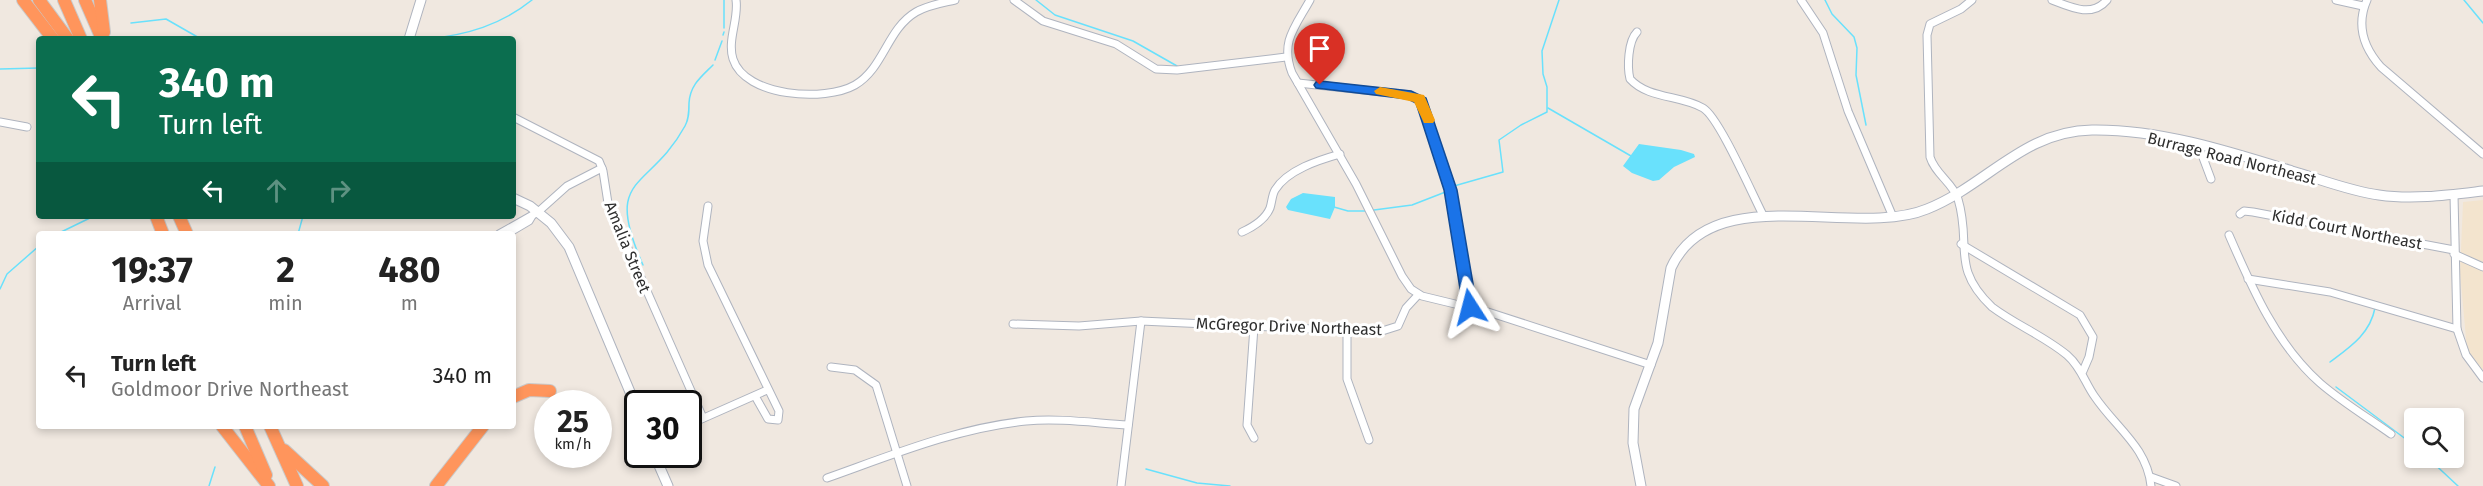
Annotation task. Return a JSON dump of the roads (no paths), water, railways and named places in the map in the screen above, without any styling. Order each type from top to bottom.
[{"type":"highway","points":[[23,0],[51,36]]},
{"type":"highway","points":[[39,0],[66,36]]},
{"type":"highway","points":[[64,0],[80,36]]},
{"type":"highway","points":[[85,0],[103,36]]},
{"type":"highway","points":[[100,0],[104,36]]},
{"type":"highway","points":[[516,396],[534,390]]},
{"type":"highway","points":[[224,429],[270,486]]},
{"type":"highway","points":[[246,429],[270,486]]},
{"type":"highway","points":[[271,429],[297,486]]},
{"type":"highway","points":[[436,486],[481,429]]},
{"type":"highway","points":[[278,444],[323,486]]},
{"type":"street","points":[[410,36],[422,0]]},
{"type":"street","points":[[736,0],[738,21],[732,51],[738,69],[752,81],[769,89],[813,96],[833,93],[856,85],[867,76],[894,33],[908,18],[919,10],[951,0]]},
{"type":"street","points":[[1014,0],[1043,21],[1116,44],[1156,69],[1182,70],[1286,57]]},
{"type":"street","points":[[1310,0],[1287,42],[1286,57],[1298,83],[1340,154],[1402,276],[1418,295],[1470,307],[1652,365]]},
{"type":"street","points":[[1801,0],[1823,33],[1848,111],[1893,217]]},
{"type":"street","points":[[1972,0],[1961,9],[1930,24],[1928,35],[1930,157],[1938,175],[1957,195],[1966,271],[1974,289],[1983,299],[2003,316],[2062,351],[2083,371],[2096,399],[2143,457],[2151,477],[2151,486]]},
{"type":"street","points":[[2052,0],[2084,10],[2099,8],[2107,0]]},
{"type":"street","points":[[2336,0],[2365,3],[2366,47],[2371,56],[2483,154]]},
{"type":"street","points":[[1637,32],[1633,36],[1629,76],[1632,82],[1651,91],[1698,103],[1712,114],[1764,217]]},
{"type":"street","points":[[1298,83],[1419,98],[1435,138],[1451,190],[1470,307]]},
{"type":"street","points":[[512,231],[529,220],[567,186],[602,168],[598,161],[584,152],[516,118]]},
{"type":"street","points":[[0,122],[27,127]]},
{"type":"street","name":"Burrage Road Northeast","points":[[1641,486],[1635,460],[1634,416],[1637,400],[1652,365],[1661,334],[1668,279],[1678,254],[1690,239],[1714,225],[1764,217],[1893,217],[1936,206],[1957,195],[2019,149],[2057,133],[2111,130],[2199,147],[2376,194],[2454,195],[2483,191]]},
{"type":"street","points":[[2199,147],[2211,179]]},
{"type":"street","points":[[1242,232],[1258,224],[1264,218],[1276,190],[1289,177],[1323,158],[1340,154]]},
{"type":"street","name":"Amalia Street","points":[[602,168],[608,203],[703,418]]},
{"type":"street","points":[[2454,195],[2457,329],[2462,348],[2483,378]]},
{"type":"street","points":[[516,200],[557,230],[569,247],[629,390]]},
{"type":"street","points":[[708,206],[703,228],[703,252],[780,414],[778,420],[768,419],[754,396]]},
{"type":"street","name":"Kidd Court Northeast","points":[[2240,214],[2244,211],[2253,212],[2454,252],[2483,265]]},
{"type":"street","points":[[504,231],[525,217],[535,214]]},
{"type":"street","points":[[2229,235],[2260,305],[2294,356],[2314,378],[2391,434]]},
{"type":"street","points":[[1961,244],[2080,315],[2093,337],[2089,357],[2083,371]]},
{"type":"street","points":[[2248,279],[2330,292],[2457,329]]},
{"type":"street","name":"McGregor Drive Northeast","points":[[1013,324],[1079,326],[1141,321],[1379,332],[1398,326],[1406,308],[1418,295]]},
{"type":"street","points":[[1121,486],[1141,321]]},
{"type":"street","points":[[1254,327],[1247,424],[1254,438]]},
{"type":"street","points":[[1347,331],[1347,379],[1370,440]]},
{"type":"street","points":[[831,367],[843,366],[856,370],[876,385],[908,486]]},
{"type":"street","points":[[703,418],[767,390]]},
{"type":"street","points":[[826,478],[898,453],[976,430],[1014,422],[1128,425]]},
{"type":"street","points":[[660,468],[668,486]]},
{"type":"street","points":[[2151,477],[2176,486]]},
{"type":"water","points":[[1639,144],[1681,150],[1694,154],[1695,157],[1674,167],[1659,180],[1653,181],[1632,173],[1623,166]]},
{"type":"water","points":[[1303,193],[1335,197],[1335,207],[1330,219],[1288,210],[1286,207],[1291,199]]},
{"type":"waterway","points":[[449,36],[496,22],[532,0]]},
{"type":"waterway","points":[[724,0],[724,28]]},
{"type":"waterway","points":[[1036,0],[1055,15],[1133,41],[1177,66]]},
{"type":"waterway","points":[[1454,186],[1503,172],[1499,140],[1521,125],[1547,112],[1547,87],[1543,74],[1542,51],[1559,0]]},
{"type":"waterway","points":[[1825,0],[1832,14],[1854,37],[1857,48],[1856,75],[1866,125]]},
{"type":"waterway","points":[[2464,0],[2483,23]]},
{"type":"waterway","points":[[131,23],[166,19],[196,36]]},
{"type":"waterway","points":[[715,60],[722,41]]},
{"type":"waterway","points":[[643,265],[627,214],[629,198],[635,186],[671,147],[685,126],[691,91],[713,65]]},
{"type":"waterway","points":[[0,69],[36,68]]},
{"type":"waterway","points":[[1548,108],[1631,156]]},
{"type":"waterway","points":[[1374,210],[1412,205],[1448,191]]},
{"type":"waterway","points":[[1334,207],[1348,211],[1365,211]]},
{"type":"waterway","points":[[63,231],[88,219]]},
{"type":"waterway","points":[[299,231],[302,219]]},
{"type":"waterway","points":[[0,289],[7,274],[36,249]]},
{"type":"waterway","points":[[2330,362],[2364,333],[2375,308]]},
{"type":"waterway","points":[[2336,387],[2404,438]]},
{"type":"waterway","points":[[209,486],[215,467]]},
{"type":"waterway","points":[[2439,468],[2458,486]]},
{"type":"waterway","points":[[1146,469],[1197,483],[1230,486]]}]
